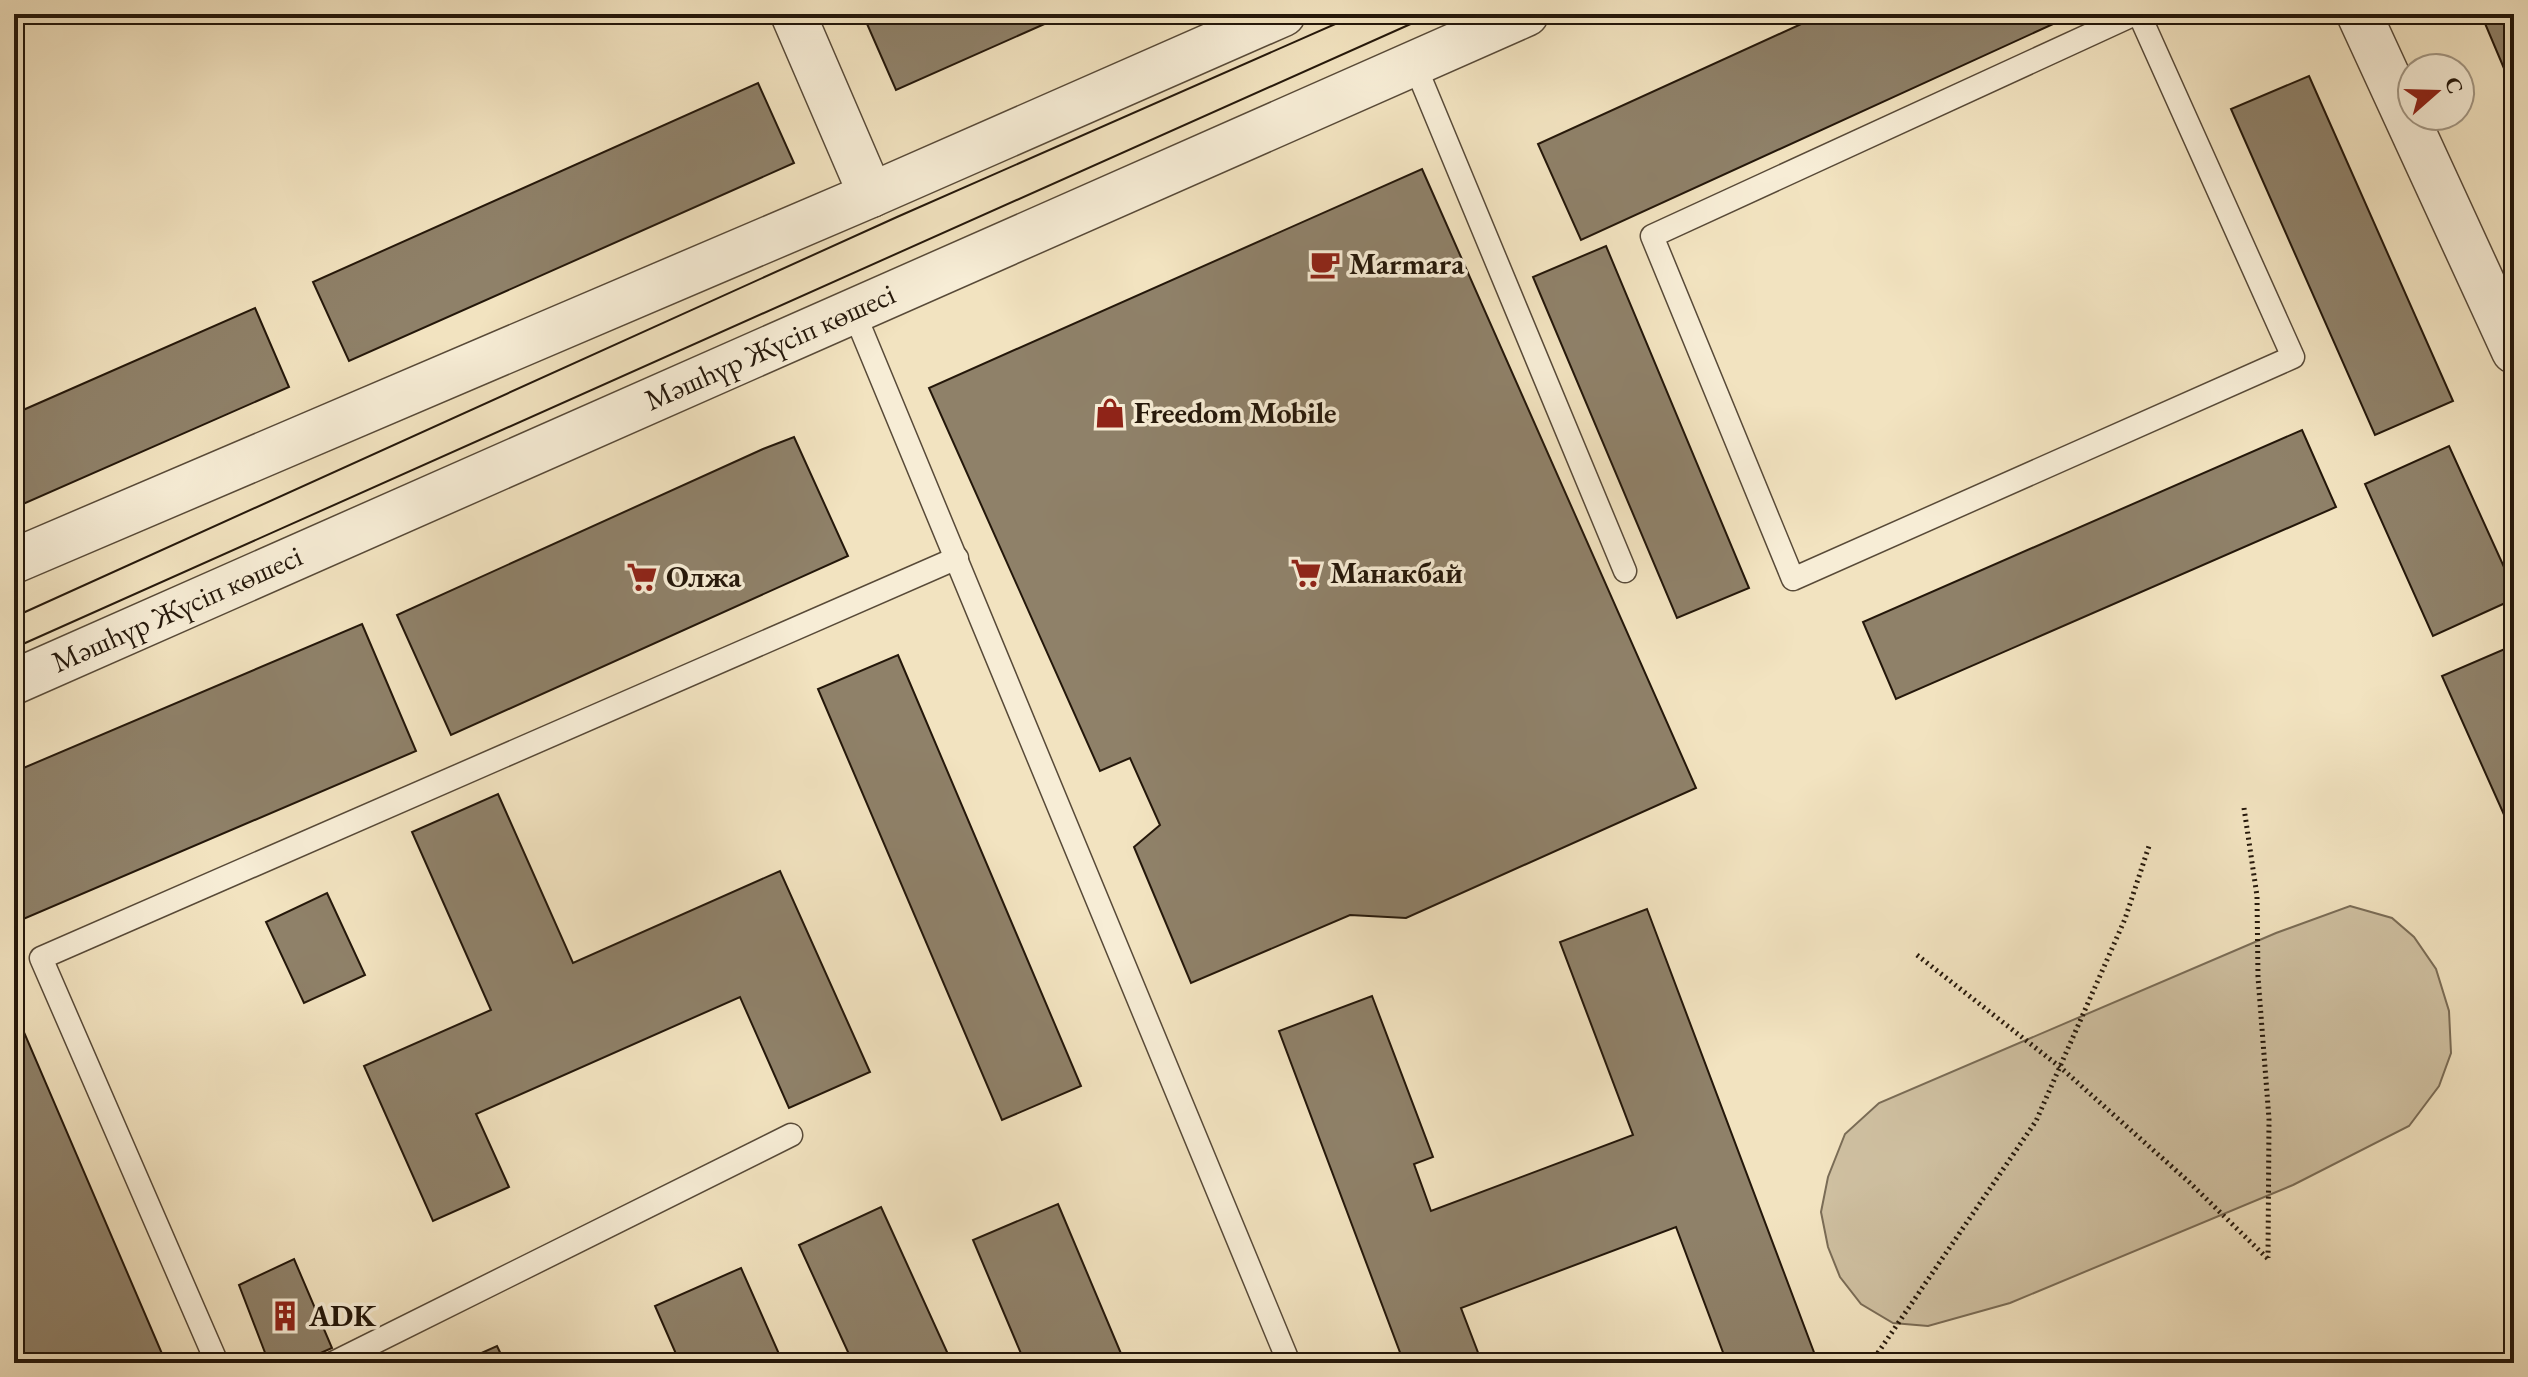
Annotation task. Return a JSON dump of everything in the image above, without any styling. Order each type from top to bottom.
[{"type":"street","points":[[793,14],[871,195]]},
{"type":"street","points":[[14,561],[871,195],[1283,14]]},
{"type":"street","name":"Мәшһүр Жүсіп көшесі","points":[[14,682],[1526,14]]},
{"type":"street","points":[[2359,14],[2504,301],[2514,351]]},
{"type":"lane","points":[[2137,14],[2293,357],[1793,579],[1652,236],[2137,14]]},
{"type":"lane","points":[[1414,63],[1625,571]]},
{"type":"lane","points":[[853,310],[1289,1363]]},
{"type":"lane","points":[[217,1363],[41,958],[957,558]]},
{"type":"lane","points":[[333,1363],[791,1135]]},
{"type":"path","points":[[1917,955],[2060,1067],[2189,1182],[2268,1259],[2269,1119],[2258,977],[2257,896],[2244,808]]},
{"type":"path","points":[[1871,1363],[2036,1121],[2125,919],[2149,846]]},
{"type":"shaded area","points":[[2350,906],[2392,918],[2414,937],[2436,969],[2449,1011],[2451,1053],[2439,1086],[2409,1126],[2293,1185],[2010,1303],[1928,1326],[1893,1323],[1861,1304],[1840,1277],[1828,1247],[1821,1212],[1828,1177],[1845,1134],[1879,1103],[2276,933]]},
{"type":"building","points":[[871,14],[1067,14],[896,90],[864,17]]},
{"type":"building","points":[[1823,14],[2075,14],[1581,240],[1538,144]]},
{"type":"building","points":[[2481,14],[2514,14],[2514,84],[2511,85]]},
{"type":"building","points":[[2309,76],[2453,401],[2375,435],[2231,109]]},
{"type":"building","points":[[758,83],[794,163],[349,361],[313,282]]},
{"type":"building","name":"Манакбай","points":[[1422,169],[1696,788],[1406,918],[1350,915],[1191,983],[1134,847],[1160,825],[1130,758],[1100,771],[929,388]]},
{"type":"building","points":[[1606,246],[1749,588],[1677,618],[1533,277]]},
{"type":"building","points":[[255,308],[289,387],[14,508],[14,414]]},
{"type":"building","points":[[2302,430],[2336,507],[1896,699],[1863,622]]},
{"type":"building","name":"Олжа","points":[[794,437],[848,556],[451,735],[397,615]]},
{"type":"building","points":[[2449,446],[2514,589],[2514,599],[2433,636],[2365,484]]},
{"type":"building","points":[[362,624],[416,751],[14,923],[14,772]]},
{"type":"building","points":[[2514,645],[2514,837],[2442,676]]},
{"type":"building","points":[[898,655],[1081,1086],[1002,1120],[818,689]]},
{"type":"building","points":[[498,794],[573,963],[780,871],[870,1072],[789,1108],[740,997],[476,1114],[509,1187],[433,1221],[364,1066],[491,1010],[412,832]]},
{"type":"building","points":[[327,893],[365,975],[304,1003],[266,922]]},
{"type":"building","points":[[1647,909],[1818,1363],[1727,1363],[1676,1227],[1461,1308],[1482,1363],[1404,1363],[1279,1031],[1372,996],[1433,1157],[1414,1164],[1431,1211],[1633,1135],[1560,942]]},
{"type":"building","points":[[14,1009],[166,1363],[14,1363]]},
{"type":"building","points":[[1058,1204],[1125,1363],[1025,1363],[973,1240]]},
{"type":"building","points":[[881,1207],[952,1363],[853,1363],[799,1245]]},
{"type":"building","name":"ADK","points":[[294,1259],[332,1348],[298,1363],[269,1363],[239,1285]]},
{"type":"building","points":[[741,1268],[783,1363],[680,1363],[655,1306]]},
{"type":"building","points":[[497,1346],[505,1363],[459,1363]]},
{"type":"building","points":[[1512,1354],[1515,1363],[1488,1363]]},
{"type":"tram line","points":[[14,617],[897,217],[1358,14]]},
{"type":"tram line","points":[[14,648],[1433,14]]},
{"type":"place","name":"Marmara","points":[[1325,264]]},
{"type":"place","name":"Freedom Mobile","points":[[1110,413]]},
{"type":"place","name":"Манакбай","points":[[1306,573]]},
{"type":"place","name":"Олжа","points":[[642,577]]},
{"type":"place","name":"ADK","points":[[285,1316]]}]
